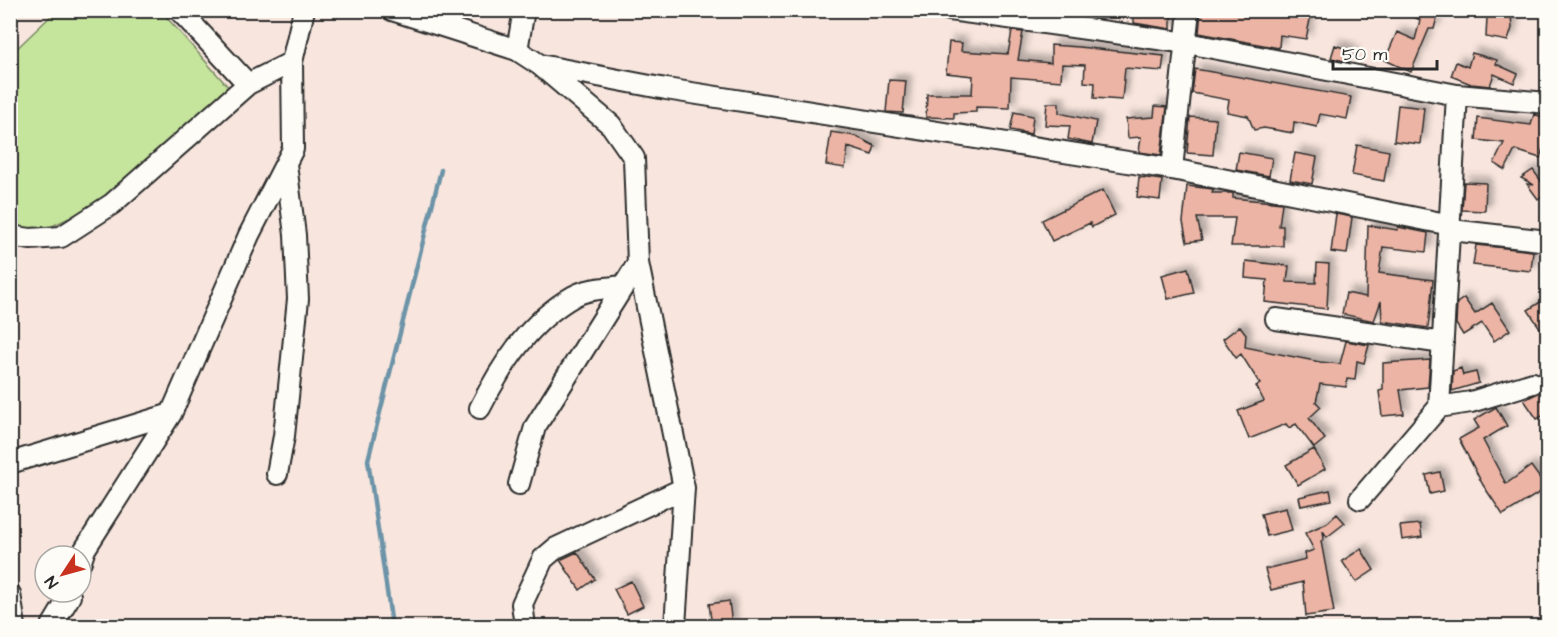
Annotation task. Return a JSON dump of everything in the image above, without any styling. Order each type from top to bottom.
[{"type":"street","points":[[179,10],[248,84]]},
{"type":"street","points":[[88,544],[171,414],[249,236],[293,149],[292,62],[304,10]]},
{"type":"street","points":[[392,10],[517,50],[540,65],[611,125],[634,158],[638,263],[684,488],[675,627]]},
{"type":"street","points":[[517,50],[524,10]]},
{"type":"street","points":[[950,10],[1187,43],[1457,95],[1548,103]]},
{"type":"street","points":[[1172,169],[1189,10]]},
{"type":"street","points":[[10,237],[30,239],[61,237],[112,204],[248,84],[292,62]]},
{"type":"street","points":[[540,65],[666,89],[1172,169],[1451,227],[1548,241]]},
{"type":"street","points":[[1360,499],[1439,407],[1457,95]]},
{"type":"street","points":[[277,474],[284,436],[298,299],[295,236],[286,164]]},
{"type":"street","points":[[519,484],[535,426],[638,263]]},
{"type":"street","points":[[480,408],[500,369],[530,331],[575,294],[624,286]]},
{"type":"street","points":[[1276,320],[1443,343]]},
{"type":"street","points":[[1439,407],[1471,402],[1533,383]]},
{"type":"street","points":[[10,463],[171,414]]},
{"type":"street","points":[[525,627],[522,604],[543,559],[556,548],[684,488]]},
{"type":"street","points":[[10,594],[20,623]]},
{"type":"street","points":[[52,627],[65,604]]},
{"type":"street","points":[[70,604],[70,627]]},
{"type":"green space","points":[[56,11],[161,11],[230,89],[105,201],[46,229],[11,226],[11,54]]},
{"type":"building","points":[[1134,10],[1171,10],[1171,29],[1134,23]]},
{"type":"building","points":[[1201,10],[1312,10],[1306,39],[1280,35],[1279,48],[1199,33]]},
{"type":"building","points":[[1401,10],[1439,10],[1434,29],[1429,29],[1411,72],[1385,60],[1397,32],[1415,40],[1420,20]]},
{"type":"building","points":[[1511,15],[1512,28],[1508,41],[1486,37],[1487,17]]},
{"type":"building","points":[[1012,31],[1023,32],[1018,60],[1051,63],[1051,45],[1079,47],[1164,56],[1162,71],[1125,68],[1122,100],[1094,98],[1095,83],[1084,82],[1085,65],[1062,64],[1061,81],[1011,77],[1010,108],[976,107],[976,112],[954,113],[954,118],[926,117],[927,94],[972,94],[973,76],[946,73],[949,42],[962,43],[961,51],[1008,54]]},
{"type":"building","points":[[1335,45],[1352,51],[1349,62],[1331,58]]},
{"type":"building","points":[[1472,53],[1497,60],[1496,64],[1518,74],[1514,83],[1494,74],[1490,86],[1471,84],[1451,76],[1456,62],[1468,67]]},
{"type":"building","points":[[1195,69],[1351,97],[1347,119],[1320,114],[1317,127],[1294,122],[1293,133],[1264,128],[1254,130],[1248,116],[1227,112],[1229,100],[1192,93]]},
{"type":"building","points":[[889,80],[906,81],[903,113],[886,112]]},
{"type":"building","points":[[1047,103],[1059,103],[1059,113],[1096,121],[1092,144],[1068,139],[1070,126],[1045,125]]},
{"type":"building","points":[[1398,105],[1424,108],[1420,144],[1394,141]]},
{"type":"building","points":[[1155,106],[1167,107],[1161,155],[1139,152],[1141,137],[1128,138],[1126,119],[1154,117]]},
{"type":"building","points":[[1014,112],[1033,116],[1031,134],[1010,130]]},
{"type":"building","points":[[1534,114],[1548,119],[1548,133],[1540,158],[1515,150],[1505,170],[1494,163],[1504,143],[1476,140],[1478,118],[1531,125]]},
{"type":"building","points":[[1190,117],[1216,119],[1213,155],[1187,153]]},
{"type":"building","points":[[831,132],[855,136],[875,146],[872,155],[848,147],[845,168],[826,165]]},
{"type":"building","points":[[1357,145],[1389,151],[1384,181],[1352,175]]},
{"type":"building","points":[[1239,152],[1272,158],[1269,176],[1236,170]]},
{"type":"building","points":[[1295,153],[1317,157],[1312,184],[1290,180]]},
{"type":"building","points":[[1533,170],[1544,185],[1548,185],[1548,192],[1538,199],[1527,184],[1534,185],[1521,178]]},
{"type":"building","points":[[1139,177],[1162,180],[1160,200],[1137,197]]},
{"type":"building","points":[[1464,182],[1486,183],[1485,211],[1462,210]]},
{"type":"building","points":[[1187,186],[1213,189],[1212,193],[1233,193],[1233,198],[1282,203],[1279,226],[1283,226],[1283,246],[1231,246],[1235,218],[1197,218],[1202,240],[1187,242],[1183,222]]},
{"type":"building","points":[[1103,190],[1115,215],[1092,227],[1090,223],[1052,241],[1042,220]]},
{"type":"building","points":[[1336,214],[1352,217],[1347,254],[1331,252]]},
{"type":"building","points":[[1368,225],[1397,230],[1398,227],[1428,233],[1426,252],[1383,247],[1379,273],[1433,280],[1428,328],[1382,321],[1381,301],[1374,321],[1342,314],[1346,293],[1366,297]]},
{"type":"building","points":[[1476,245],[1533,251],[1531,271],[1473,265]]},
{"type":"building","points":[[1246,261],[1289,266],[1287,282],[1316,283],[1317,263],[1329,264],[1327,309],[1265,302],[1267,280],[1245,278]]},
{"type":"building","points":[[1188,268],[1194,293],[1168,299],[1162,275]]},
{"type":"building","points":[[1548,297],[1548,340],[1528,310]]},
{"type":"building","points":[[1464,298],[1475,314],[1492,303],[1510,330],[1494,341],[1482,323],[1463,335],[1456,324],[1457,303]]},
{"type":"building","points":[[1240,326],[1246,334],[1245,347],[1320,362],[1340,364],[1346,341],[1369,345],[1364,363],[1357,361],[1355,380],[1347,379],[1346,387],[1320,384],[1316,402],[1321,407],[1309,418],[1325,439],[1314,448],[1296,424],[1289,428],[1286,424],[1249,439],[1238,411],[1264,401],[1256,386],[1260,384],[1241,354],[1236,358],[1223,339]]},
{"type":"building","points":[[1430,360],[1428,387],[1400,390],[1404,414],[1382,416],[1379,391],[1383,390],[1383,363]]},
{"type":"building","points":[[1461,368],[1463,375],[1476,372],[1479,383],[1452,391],[1453,371]]},
{"type":"building","points":[[1548,368],[1548,413],[1537,419],[1524,400],[1542,391],[1545,380],[1539,373]]},
{"type":"building","points":[[1496,407],[1507,426],[1483,440],[1506,484],[1531,466],[1547,488],[1503,515],[1483,485],[1459,439],[1479,428],[1474,420]]},
{"type":"building","points":[[1314,449],[1325,469],[1298,485],[1286,465]]},
{"type":"building","points":[[1440,472],[1444,491],[1430,494],[1426,475]]},
{"type":"building","points":[[1330,490],[1332,500],[1301,506],[1299,497]]},
{"type":"building","points":[[1286,508],[1292,530],[1267,536],[1261,514]]},
{"type":"building","points":[[1337,514],[1345,523],[1327,537],[1323,531],[1324,539],[1321,541],[1334,612],[1306,616],[1303,582],[1271,590],[1265,569],[1306,559],[1305,553],[1314,550],[1305,533],[1327,523]]},
{"type":"building","points":[[1420,524],[1422,537],[1402,540],[1400,526]]},
{"type":"building","points":[[1361,549],[1374,570],[1356,582],[1342,561]]},
{"type":"building","points":[[577,552],[595,579],[580,590],[560,560]]},
{"type":"building","points":[[631,581],[643,606],[627,614],[614,589]]},
{"type":"building","points":[[729,601],[732,625],[712,627],[709,604]]},
{"type":"waterway","points":[[392,626],[368,460],[441,170]]}]
